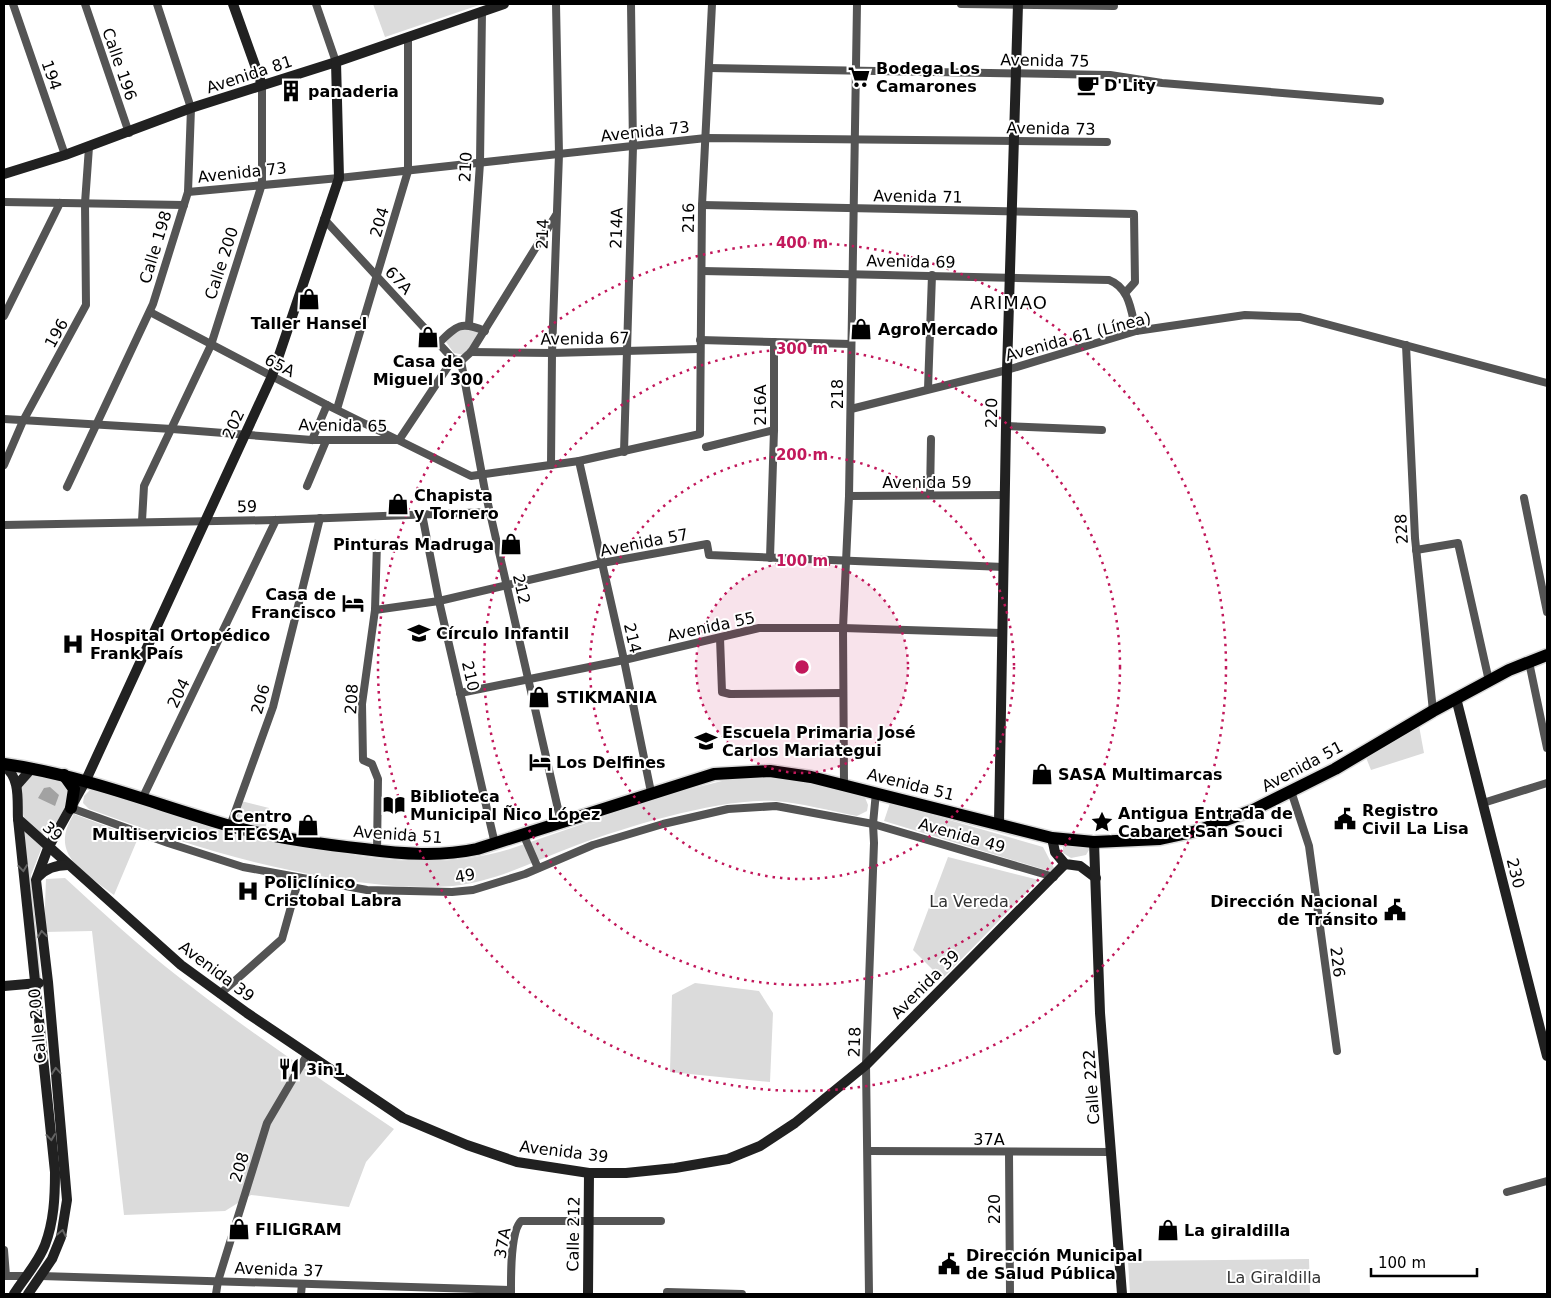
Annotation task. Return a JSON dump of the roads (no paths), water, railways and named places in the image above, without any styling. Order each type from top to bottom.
[{"type":"main road","name":"Avenida 51","points":[[4,765],[32,768],[86,780],[230,826],[313,843],[377,851],[454,854],[524,836],[652,792],[714,774],[750,771],[788,772],[844,784],[1095,848],[1160,839],[1197,831],[1231,820],[1335,769],[1489,680],[1547,655]]},
{"type":"main road","points":[[64,775],[74,789],[71,808]]},
{"type":"street","name":"194","points":[[13,4],[65,155]]},
{"type":"street","name":"Calle 196","points":[[85,4],[129,133]]},
{"type":"street","name":"Calle 198","points":[[68,487],[150,312],[188,192],[191,108],[157,4]]},
{"type":"street","name":"Calle 200","points":[[142,521],[144,486],[211,345],[262,184],[262,86],[233,4]]},
{"type":"street","points":[[316,4],[336,62]]},
{"type":"street","name":"Avenida 81","points":[[4,174],[129,133],[191,108],[336,62],[504,4]]},
{"type":"street","name":"214","points":[[551,465],[552,353],[559,154],[556,4]]},
{"type":"street","name":"214A","points":[[624,452],[632,146],[630,4]]},
{"type":"street","name":"216","points":[[700,434],[699,349],[702,205],[712,4]]},
{"type":"street","name":"218","points":[[844,784],[843,628],[851,409],[857,4]]},
{"type":"street","points":[[962,4],[1114,6]]},
{"type":"street","name":"220","points":[[999,823],[1004,495],[1018,4]]},
{"type":"street","name":"210","points":[[469,324],[480,163],[482,12]]},
{"type":"street","name":"204","points":[[337,410],[408,170],[408,37]]},
{"type":"street","name":"202","points":[[86,780],[272,376],[338,178],[336,62]]},
{"type":"street","name":"Avenida 75","points":[[709,68],[1110,75],[1162,82],[1380,101]]},
{"type":"street","name":"Avenida 73","points":[[188,192],[338,178],[706,138],[1107,142]]},
{"type":"street","name":"196","points":[[4,465],[23,421],[86,305],[85,203],[89,147]]},
{"type":"street","name":"Avenida 73","points":[[4,202],[184,205]]},
{"type":"street","points":[[4,316],[60,203]]},
{"type":"street","name":"Avenida 71","points":[[702,205],[1134,214],[1135,282],[1126,292]]},
{"type":"street","points":[[399,440],[457,360],[471,352],[556,215]]},
{"type":"street","name":"67A","points":[[324,219],[457,360]]},
{"type":"street","name":"Avenida 69","points":[[702,271],[1109,280],[1119,284],[1126,292]]},
{"type":"street","points":[[928,388],[932,275]]},
{"type":"street","points":[[1126,292],[1136,331]]},
{"type":"street","name":"65A","points":[[150,312],[327,405],[399,440]]},
{"type":"street","name":"Avenida 61 (Línea)","points":[[851,409],[928,388],[1007,370],[1136,331],[1245,315],[1300,317],[1547,383]]},
{"type":"street","points":[[440,342],[455,327],[469,324],[485,331]]},
{"type":"street","points":[[700,340],[851,344]]},
{"type":"street","name":"216A","points":[[770,558],[774,430],[774,342]]},
{"type":"street","name":"228","points":[[1406,345],[1416,550],[1433,711]]},
{"type":"street","name":"Avenida 67","points":[[471,352],[552,353],[699,349]]},
{"type":"street","name":"212","points":[[457,360],[561,822]]},
{"type":"street","points":[[312,440],[327,405]]},
{"type":"street","name":"Avenida 65","points":[[4,419],[172,428],[326,441],[399,440],[471,476],[483,476],[579,461],[700,434]]},
{"type":"street","points":[[1006,426],[1102,430]]},
{"type":"street","points":[[706,447],[774,430]]},
{"type":"street","points":[[930,495],[931,439]]},
{"type":"street","points":[[307,486],[326,441]]},
{"type":"street","name":"214","points":[[579,461],[652,792]]},
{"type":"street","name":"Avenida 59","points":[[849,496],[1004,495]]},
{"type":"street","points":[[1524,498],[1547,612]]},
{"type":"street","name":"59","points":[[4,525],[276,520],[490,512]]},
{"type":"street","name":"210","points":[[422,514],[439,601],[495,844]]},
{"type":"street","name":"206","points":[[230,826],[273,707],[320,518]]},
{"type":"street","name":"204","points":[[143,797],[276,520]]},
{"type":"street","name":"208","points":[[376,543],[375,610],[362,704],[363,760],[372,764],[378,779],[377,851]]},
{"type":"street","points":[[1416,550],[1458,543],[1489,680]]},
{"type":"street","name":"Avenida 57","points":[[375,610],[439,601],[602,564],[706,544],[709,556],[1004,567]]},
{"type":"street","name":"Avenida 55","points":[[460,693],[624,660],[759,628],[843,628],[1002,633]]},
{"type":"street","points":[[720,638],[722,692],[730,694],[843,693]]},
{"type":"street","points":[[1529,662],[1547,748]]},
{"type":"street","name":"230","points":[[1456,698],[1547,1056]]},
{"type":"street","points":[[4,765],[13,776],[17,785],[32,768]]},
{"type":"street","name":"Calle 200","points":[[27,1276],[44,1246],[51,1225],[58,1157],[48,982],[36,880],[48,848],[86,780]]},
{"type":"street","points":[[1483,803],[1547,783]]},
{"type":"street","name":"Calle 200","points":[[17,785],[18,819],[34,984],[58,1157],[67,1200],[61,1237],[52,1259],[41,1276]]},
{"type":"street","name":"226","points":[[1291,791],[1309,846],[1337,1050]]},
{"type":"street","name":"218","points":[[869,1294],[866,1065],[874,843],[873,824],[876,792]]},
{"type":"street","name":"49","points":[[71,808],[168,843],[243,867],[366,890],[452,892],[473,890],[538,868],[593,845],[663,824],[728,809],[776,806],[862,821]]},
{"type":"street","name":"39","points":[[18,819],[68,865]]},
{"type":"street","name":"Avenida 49","points":[[862,821],[1054,877]]},
{"type":"street","points":[[36,880],[44,871],[54,866],[68,865],[60,849],[61,826]]},
{"type":"street","points":[[524,836],[538,868]]},
{"type":"street","points":[[1052,838],[1055,852],[1065,864],[1080,866],[1096,878]]},
{"type":"street","points":[[1080,866],[1095,848]]},
{"type":"street","name":"Calle 222","points":[[1095,848],[1100,1013],[1122,1294]]},
{"type":"street","name":"Avenida 39","points":[[68,865],[181,965],[307,1055],[403,1118],[458,1141],[530,1165],[589,1173],[626,1173],[675,1168],[728,1159],[760,1146],[795,1123],[866,1065],[1065,864]]},
{"type":"street","points":[[220,994],[282,938],[299,878]]},
{"type":"street","points":[[4,986],[48,982]]},
{"type":"street","name":"208","points":[[216,1294],[218,1281],[267,1123],[307,1055]]},
{"type":"street","name":"37A","points":[[868,1151],[1111,1152]]},
{"type":"street","name":"220","points":[[1009,1153],[1010,1294]]},
{"type":"street","name":"Calle 212","points":[[588,1294],[589,1173]]},
{"type":"street","points":[[1507,1192],[1547,1181]]},
{"type":"street","name":"37A","points":[[511,1292],[516,1225],[521,1221],[661,1221]]},
{"type":"street","points":[[4,1250],[5,1276],[27,1276]]},
{"type":"street","points":[[14,1294],[27,1276]]},
{"type":"street","points":[[28,1294],[41,1276]]},
{"type":"street","name":"Avenida 37","points":[[41,1276],[302,1284],[401,1290],[511,1292]]},
{"type":"street","points":[[301,1294],[302,1284]]},
{"type":"street","points":[[667,1294],[667,1292],[742,1294]]},
{"type":"place","name":"Bodega Los Camarones","points":[[859,77]]},
{"type":"place","name":"D'Lity","points":[[1088,85]]},
{"type":"place","name":"panaderia","points":[[291,91]]},
{"type":"place","name":"Taller Hansel","points":[[309,299]]},
{"type":"place","name":"AgroMercado","points":[[861,329]]},
{"type":"place","name":"Casa de Miguel l 300","points":[[428,337]]},
{"type":"place","name":"Chapista y Tornero","points":[[398,504]]},
{"type":"place","name":"Pinturas Madruga","points":[[511,544]]},
{"type":"place","name":"Casa de Francisco","points":[[353,603]]},
{"type":"place","name":"Círculo Infantil","points":[[419,633]]},
{"type":"place","name":"Hospital Ortopédico Frank País","points":[[73,644]]},
{"type":"place","name":"STIKMANIA","points":[[539,697]]},
{"type":"place","name":"Escuela Primaria José Carlos Mariategui","points":[[706,741]]},
{"type":"place","name":"Los Delfines","points":[[540,762]]},
{"type":"place","name":"SASA Multimarcas","points":[[1042,774]]},
{"type":"place","name":"Biblioteca Municipal Ñico López","points":[[394,805]]},
{"type":"place","name":"Registro Civil La Lisa","points":[[1345,819]]},
{"type":"place","name":"Antigua Entrada de Cabaret San Souci","points":[[1102,822]]},
{"type":"place","name":"Centro Multiservicios ETECSA","points":[[308,825]]},
{"type":"place","name":"Policlínico Cristobal Labra","points":[[248,891]]},
{"type":"place","name":"Dirección Nacional de Tránsito","points":[[1395,910]]},
{"type":"place","name":"3in1","points":[[289,1069]]},
{"type":"place","name":"FILIGRAM","points":[[239,1229]]},
{"type":"place","name":"La giraldilla","points":[[1168,1230]]},
{"type":"place","name":"Dirección Municipal de Salud Pública","points":[[949,1264]]},
{"type":"district","name":"ARIMAO","points":[[1009,303]]},
{"type":"park label","name":"La Vereda","points":[[969,901]]},
{"type":"park label","name":"La Giraldilla","points":[[1274,1277]]}]
